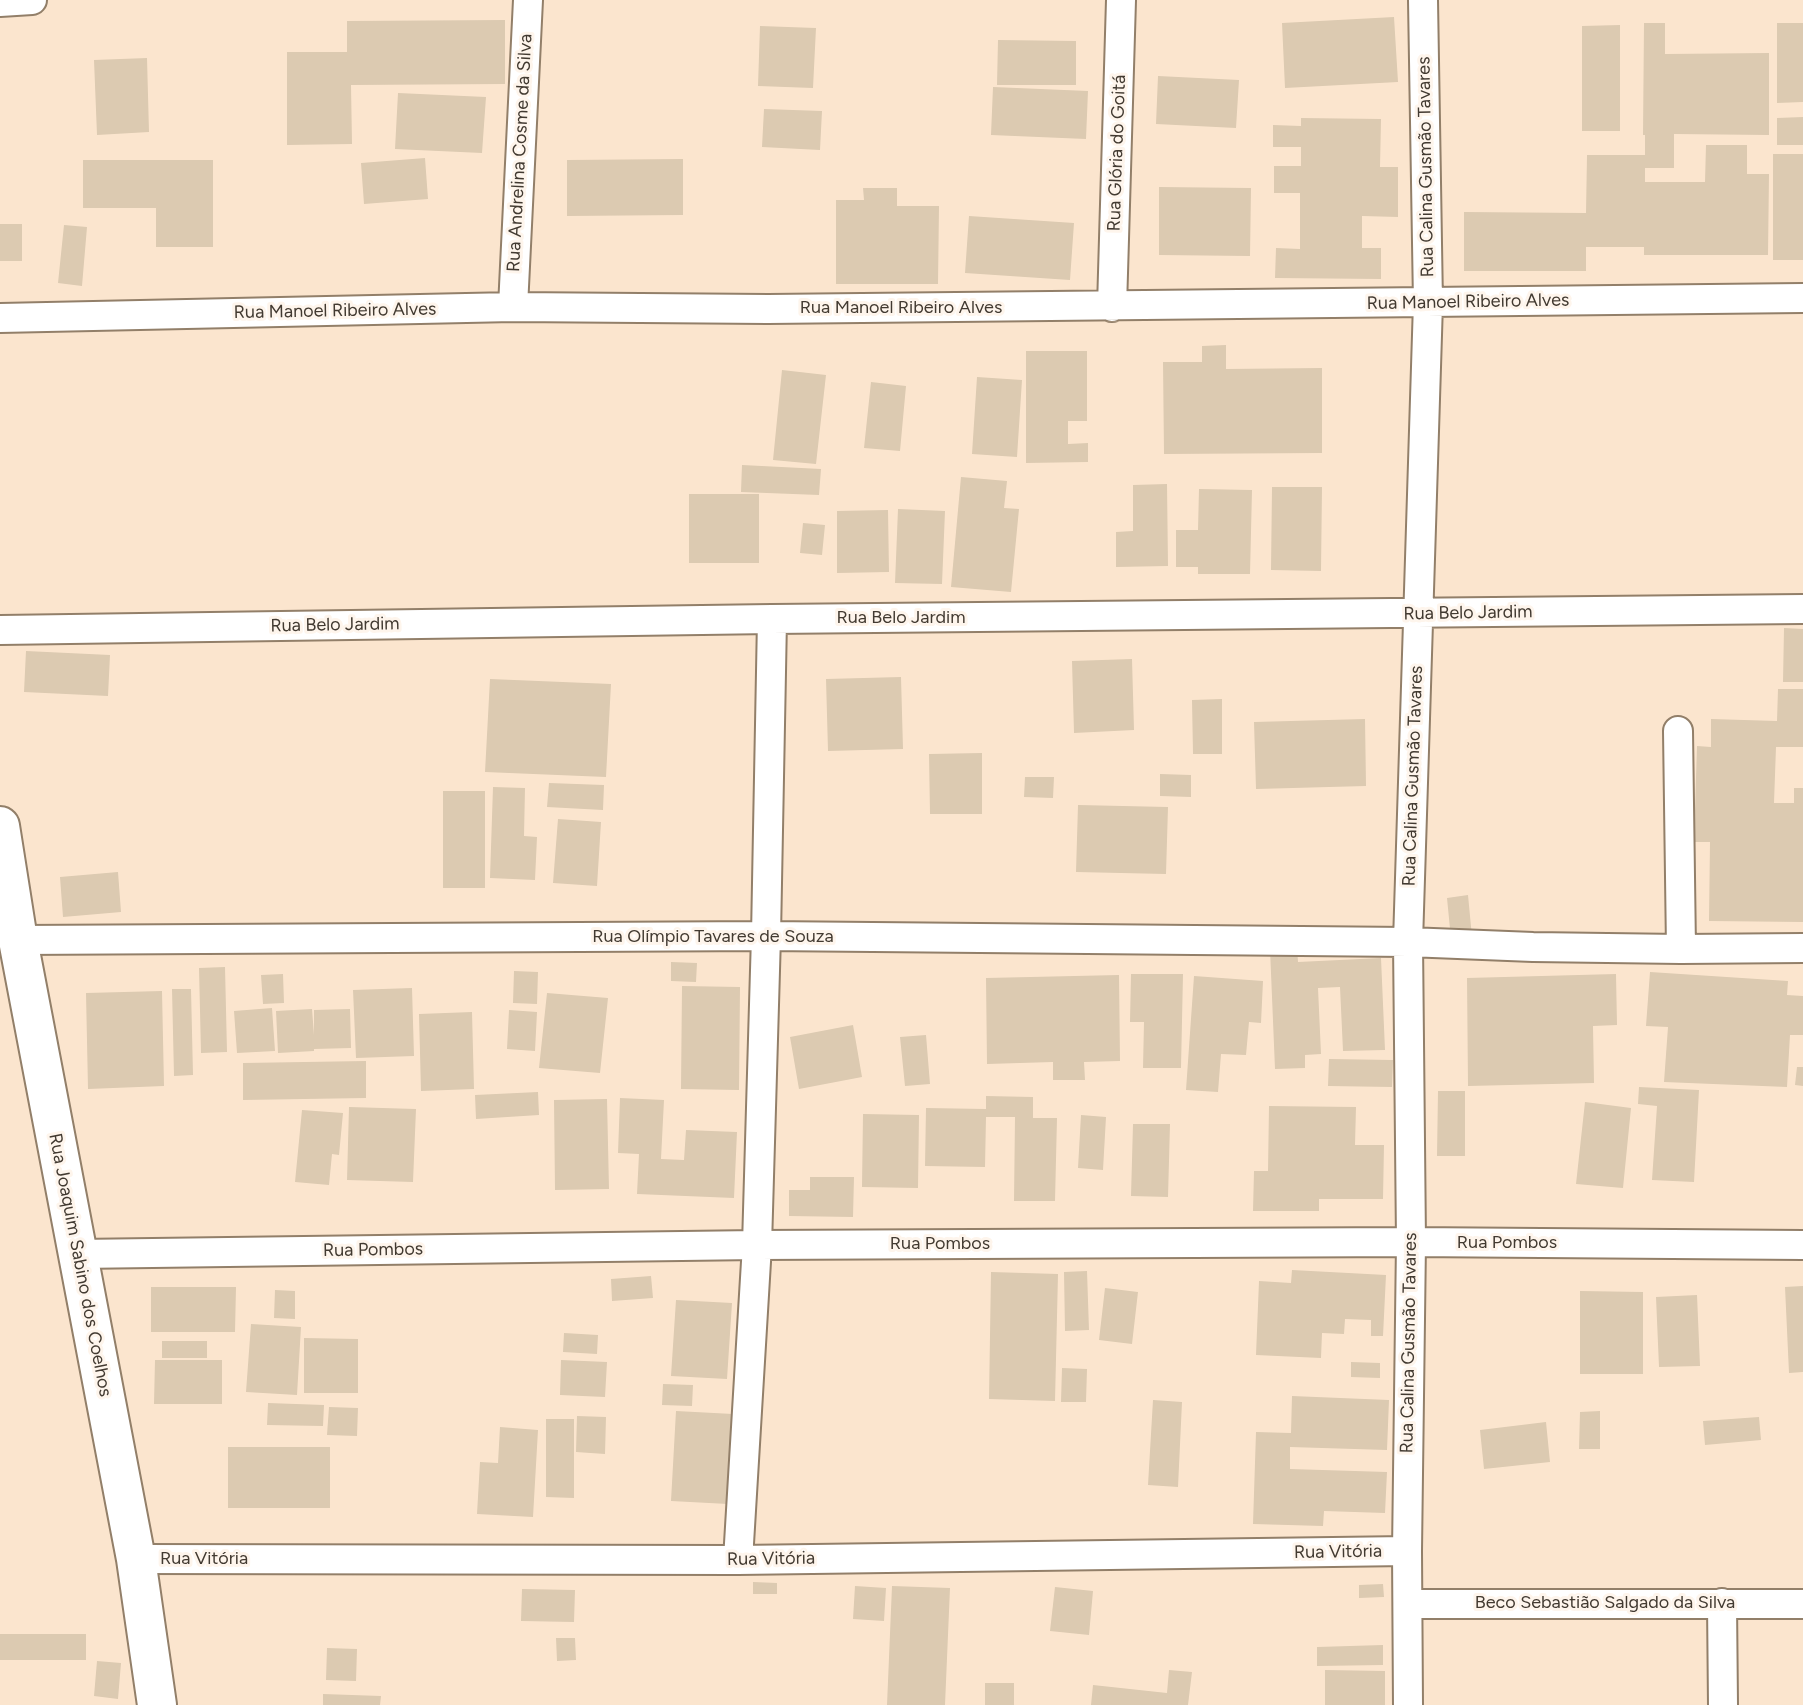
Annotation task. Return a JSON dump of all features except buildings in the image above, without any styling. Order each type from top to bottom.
[{"type":"main road","name":"Rua Joaquim Sabino dos Coelhos","points":[[0,826],[18,940],[136,1559],[157,1705]]},
{"type":"street","points":[[0,2],[32,0]]},
{"type":"street","name":"Rua Andrelina Cosme da Silva","points":[[513,307],[528,0]]},
{"type":"street","name":"Rua Glória do Goitá","points":[[1112,307],[1121,0]]},
{"type":"street","name":"Rua Calina Gusmão Tavares","points":[[1408,1705],[1411,1242],[1408,942],[1428,303],[1423,0]]},
{"type":"street","name":"Rua Manoel Ribeiro Alves","points":[[0,318],[513,307],[1112,307],[1803,298]]},
{"type":"street","name":"Rua Belo Jardim","points":[[0,630],[1803,609]]},
{"type":"street","points":[[738,1560],[757,1245],[772,619]]},
{"type":"street","points":[[1678,731],[1681,949]]},
{"type":"street","name":"Rua Olímpio Tavares de Souza","points":[[18,940],[766,936],[1408,942],[1681,949],[1803,948]]},
{"type":"street","name":"Rua Pombos","points":[[77,1254],[757,1245],[1411,1242],[1803,1245]]},
{"type":"street","name":"Rua Vitória","points":[[136,1559],[738,1560],[1407,1551]]},
{"type":"street","points":[[1723,1603],[1723,1705]]},
{"type":"street","name":"Beco Sebastião Salgado da Silva","points":[[1408,1604],[1803,1604]]}]
